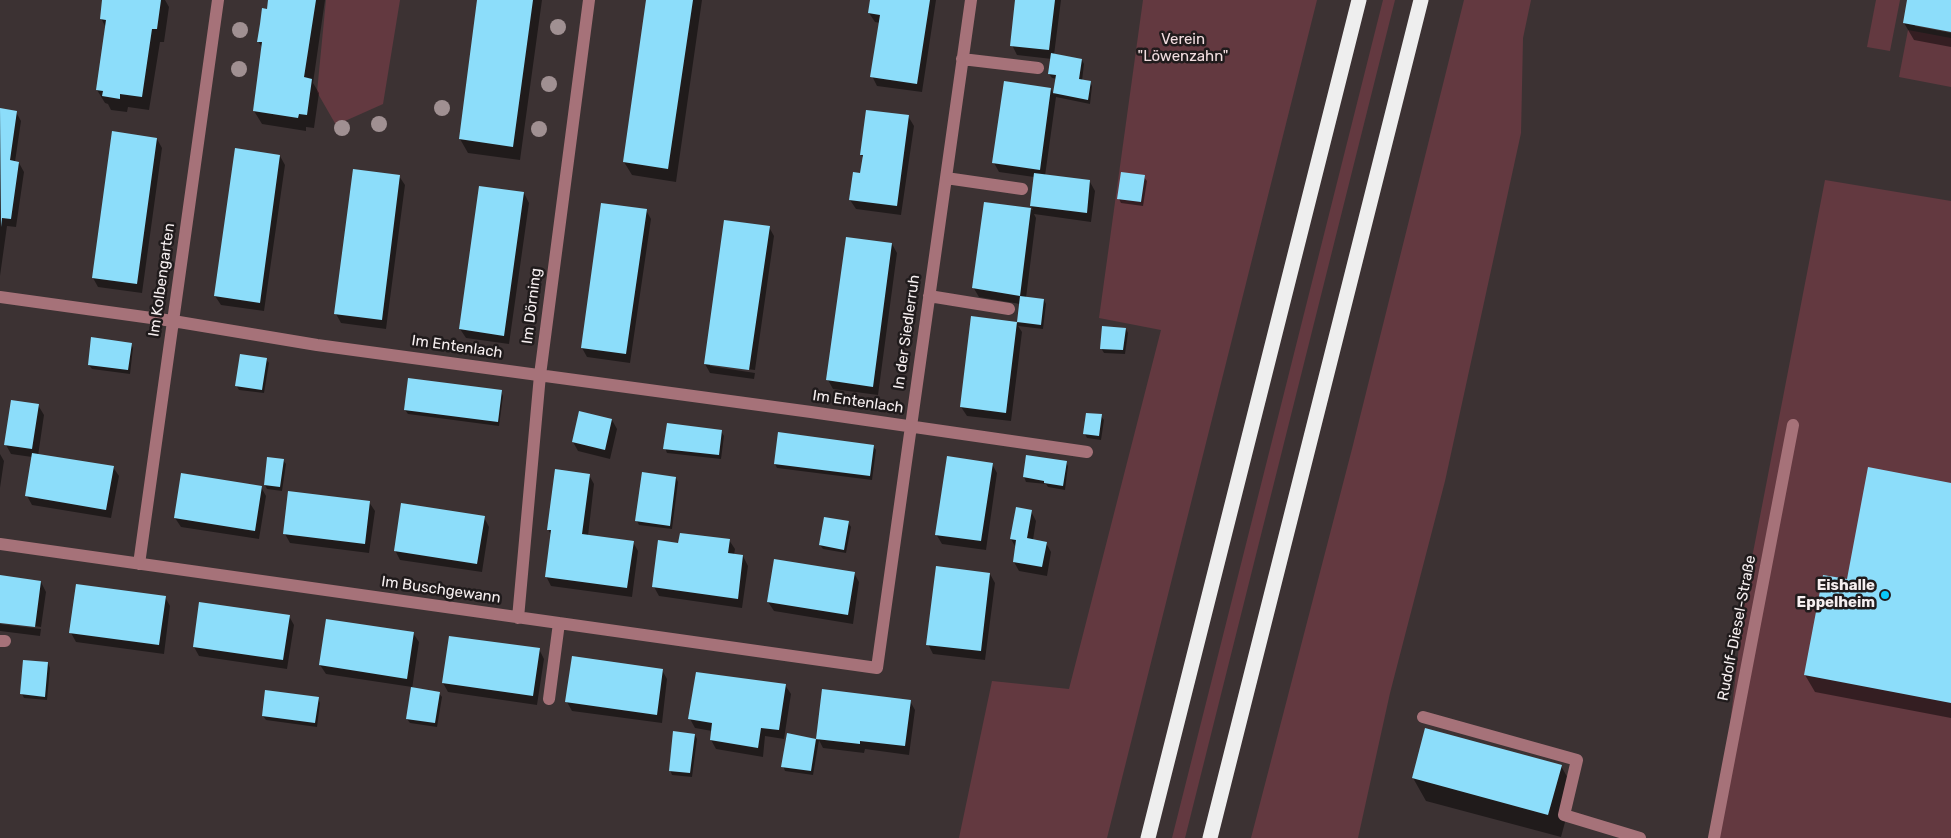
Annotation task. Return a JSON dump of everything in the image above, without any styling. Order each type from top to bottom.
[{"type":"highway","points":[[1148,838],[1359,0]]},
{"type":"highway","points":[[1210,838],[1420,0]]},
{"type":"street","name":"Im Kolbengarten","points":[[139,564],[218,0]]},
{"type":"street","name":"Im Dörning","points":[[518,618],[540,375],[589,0]]},
{"type":"street","name":"In der Siedlerruh","points":[[877,668],[971,0]]},
{"type":"street","points":[[962,59],[1038,68]]},
{"type":"street","points":[[946,178],[1022,189]]},
{"type":"street","points":[[929,296],[1009,309]]},
{"type":"street","name":"Im Entenlach","points":[[0,297],[173,321],[318,345],[1087,452]]},
{"type":"street","name":"Rudolf-Diesel-Straße","points":[[1714,838],[1793,425]]},
{"type":"street","name":"Im Buschgewann","points":[[0,544],[877,668]]},
{"type":"street","points":[[549,699],[559,623]]},
{"type":"street","points":[[1423,717],[1577,760],[1564,815],[1640,838]]},
{"type":"green space","points":[[326,0],[400,0],[383,104],[336,125],[317,92]]},
{"type":"green space","name":"Verein \"Löwenzahn\"","points":[[1143,0],[1317,0],[1107,838],[959,838],[992,681],[1069,689],[1161,330],[1099,318]]},
{"type":"green space","points":[[1383,0],[1395,0],[1185,838],[1172,838]]},
{"type":"green space","points":[[1464,0],[1531,0],[1523,38],[1521,133],[1445,481],[1390,693],[1358,838],[1251,838],[1352,449]]},
{"type":"green space","points":[[1876,0],[1900,0],[1890,51],[1867,47]]},
{"type":"green space","points":[[1908,30],[1951,38],[1951,87],[1899,77]]},
{"type":"green space","points":[[1825,180],[1951,201],[1951,838],[1717,838],[1745,594]]},
{"type":"building","points":[[102,0],[161,0],[157,29],[152,29],[142,97],[120,94],[120,99],[102,96],[103,91],[96,90],[106,20],[100,19]]},
{"type":"building","points":[[268,0],[316,0],[304,77],[312,79],[307,115],[299,114],[298,118],[253,111],[262,42],[257,42],[262,8],[267,9]]},
{"type":"building","points":[[477,0],[533,0],[513,147],[459,139]]},
{"type":"building","points":[[646,0],[693,0],[668,169],[623,162]]},
{"type":"building","points":[[870,0],[930,0],[917,84],[870,77],[880,15],[868,13]]},
{"type":"building","points":[[1015,0],[1055,0],[1049,50],[1010,46]]},
{"type":"building","points":[[1907,0],[1951,0],[1951,32],[1903,23]]},
{"type":"building","points":[[1051,53],[1082,59],[1079,79],[1091,81],[1088,100],[1053,93],[1056,75],[1048,74]]},
{"type":"building","points":[[1004,81],[1051,88],[1040,170],[992,163]]},
{"type":"building","points":[[0,108],[17,111],[10,160],[19,162],[11,219],[2,218],[1,227]]},
{"type":"building","points":[[866,110],[909,115],[897,206],[849,200],[853,172],[860,173],[863,155],[860,155]]},
{"type":"building","points":[[112,131],[157,138],[137,284],[92,278]]},
{"type":"building","points":[[235,148],[280,155],[260,303],[214,296]]},
{"type":"building","points":[[353,169],[400,175],[382,320],[334,314]]},
{"type":"building","points":[[1121,172],[1145,175],[1141,202],[1117,199]]},
{"type":"building","points":[[1034,173],[1090,180],[1087,213],[1030,206]]},
{"type":"building","points":[[479,186],[524,192],[504,336],[459,329]]},
{"type":"building","points":[[984,202],[1031,208],[1020,296],[972,288]]},
{"type":"building","points":[[601,203],[647,209],[626,354],[581,348]]},
{"type":"building","points":[[724,220],[770,226],[749,370],[704,364]]},
{"type":"building","points":[[846,237],[892,243],[873,387],[826,380]]},
{"type":"building","points":[[1020,296],[1044,299],[1041,325],[1017,322]]},
{"type":"building","points":[[971,316],[1017,322],[1006,413],[960,407]]},
{"type":"building","points":[[1102,326],[1126,328],[1123,350],[1100,349]]},
{"type":"building","points":[[91,337],[132,343],[128,370],[88,365]]},
{"type":"building","points":[[240,354],[267,358],[262,390],[235,386]]},
{"type":"building","points":[[408,378],[502,390],[498,422],[404,410]]},
{"type":"building","points":[[11,400],[39,404],[32,449],[4,445]]},
{"type":"building","points":[[579,411],[612,419],[605,450],[572,442]]},
{"type":"building","points":[[1086,413],[1102,414],[1099,436],[1083,434]]},
{"type":"building","points":[[667,423],[722,430],[719,455],[663,449]]},
{"type":"building","points":[[778,432],[874,445],[870,476],[774,464]]},
{"type":"building","points":[[32,453],[114,466],[106,510],[25,496]]},
{"type":"building","points":[[1026,455],[1067,461],[1063,486],[1023,477]]},
{"type":"building","points":[[947,456],[993,463],[981,541],[935,535]]},
{"type":"building","points":[[267,457],[284,459],[280,487],[264,485]]},
{"type":"building","name":"Eishalle Eppelheim","points":[[1868,467],[1951,483],[1951,703],[1804,675],[1823,575],[1847,579]]},
{"type":"building","points":[[555,469],[590,474],[582,534],[634,541],[627,588],[545,577],[551,530],[547,530]]},
{"type":"building","points":[[642,472],[676,477],[670,526],[635,521]]},
{"type":"building","points":[[181,473],[262,486],[255,531],[174,518]]},
{"type":"building","points":[[288,491],[370,501],[365,544],[283,534]]},
{"type":"building","points":[[401,503],[485,516],[477,564],[394,551]]},
{"type":"building","points":[[1016,507],[1032,510],[1027,538],[1047,542],[1042,567],[1013,562],[1016,540],[1010,539]]},
{"type":"building","points":[[824,517],[849,521],[844,550],[819,545]]},
{"type":"building","points":[[680,533],[730,539],[728,553],[743,555],[738,599],[652,587],[658,540],[678,543]]},
{"type":"building","points":[[774,559],[855,572],[848,615],[767,602]]},
{"type":"building","points":[[936,566],[990,573],[981,651],[926,645]]},
{"type":"building","points":[[0,575],[41,581],[35,627],[0,623]]},
{"type":"building","points":[[76,584],[166,596],[159,645],[69,633]]},
{"type":"building","points":[[199,602],[290,615],[283,660],[193,647]]},
{"type":"building","points":[[326,619],[414,632],[407,679],[319,665]]},
{"type":"building","points":[[449,636],[540,648],[533,696],[442,683]]},
{"type":"building","points":[[572,656],[663,669],[657,715],[565,702]]},
{"type":"building","points":[[23,660],[48,662],[45,697],[20,694]]},
{"type":"building","points":[[696,672],[786,684],[779,730],[761,728],[758,748],[710,740],[712,723],[688,719]]},
{"type":"building","points":[[411,687],[440,692],[435,723],[406,719]]},
{"type":"building","points":[[822,689],[911,700],[905,746],[860,741],[860,744],[816,739]]},
{"type":"building","points":[[265,690],[319,697],[315,723],[262,716]]},
{"type":"building","points":[[1425,728],[1562,765],[1548,815],[1412,778]]},
{"type":"building","points":[[673,731],[695,734],[690,773],[669,771]]},
{"type":"building","points":[[787,733],[816,739],[811,771],[781,767]]},
{"type":"place","name":"Eishalle Eppelheim","points":[[1885,595]]}]
